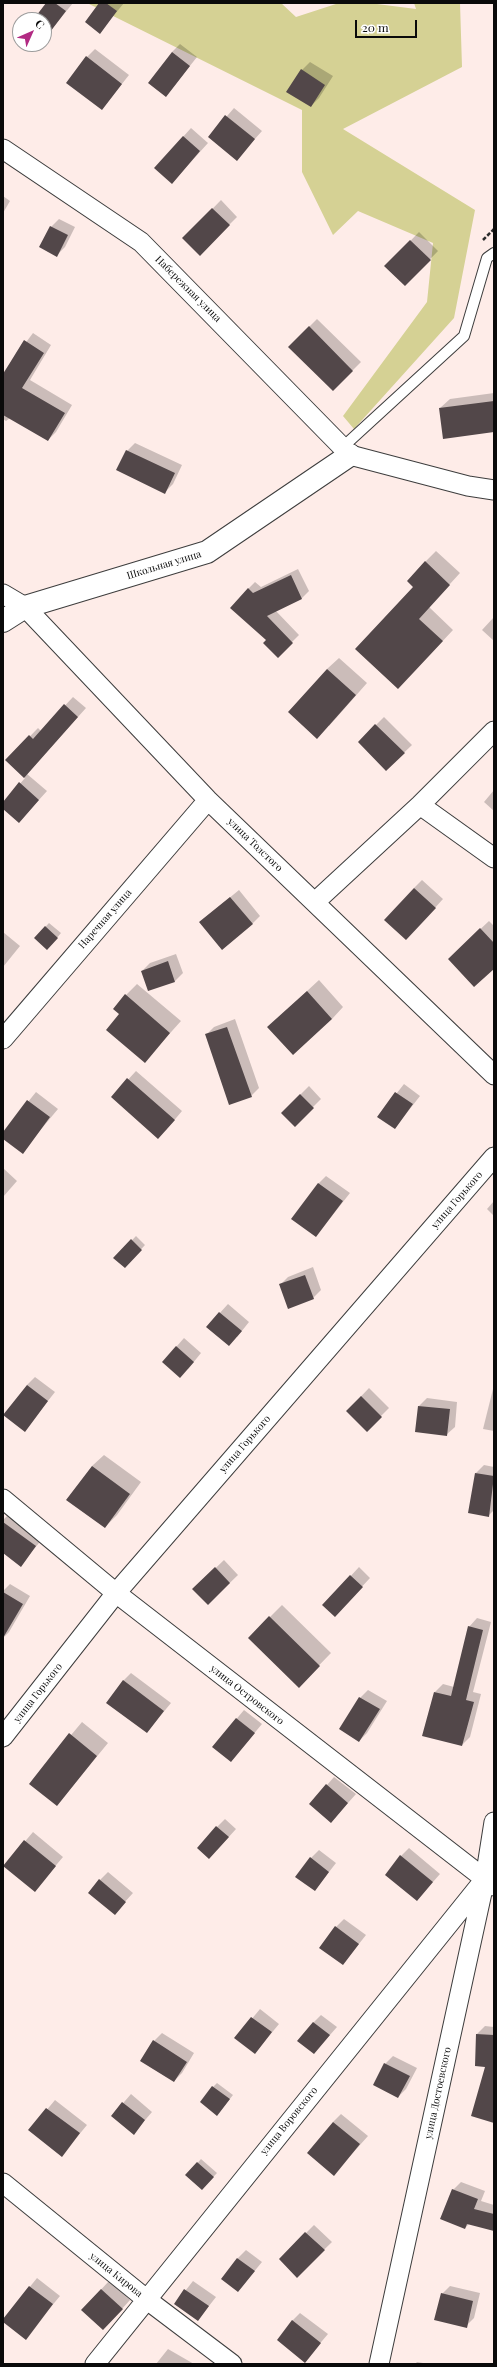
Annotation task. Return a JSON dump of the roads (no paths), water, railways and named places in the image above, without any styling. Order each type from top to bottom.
[{"type":"street","name":"Набережная улица","points":[[3,149],[141,242],[347,450]]},
{"type":"street","points":[[347,450],[468,486],[494,490]]},
{"type":"street","name":"Школьная улица","points":[[3,621],[25,607],[207,552],[347,450]]},
{"type":"street","name":"улица Толстого","points":[[3,594],[25,607],[208,800],[494,1075]]},
{"type":"street","points":[[315,902],[420,805],[494,731]]},
{"type":"street","name":"Наречная улица","points":[[3,1039],[208,800]]},
{"type":"street","points":[[420,805],[494,858]]},
{"type":"street","name":"улица Горького","points":[[3,1737],[116,1593],[494,1157]]},
{"type":"street","name":"улица Островского","points":[[3,1499],[116,1593],[489,1883]]},
{"type":"street","name":"улица Достоевского","points":[[379,2364],[489,1883],[494,1822]]},
{"type":"street","name":"улица Воровского","points":[[95,2364],[146,2299],[489,1883]]},
{"type":"street","name":"улица Кирова","points":[[3,2183],[146,2299],[232,2364]]},
{"type":"lane","points":[[347,450],[464,336],[487,258],[494,253]]}]
